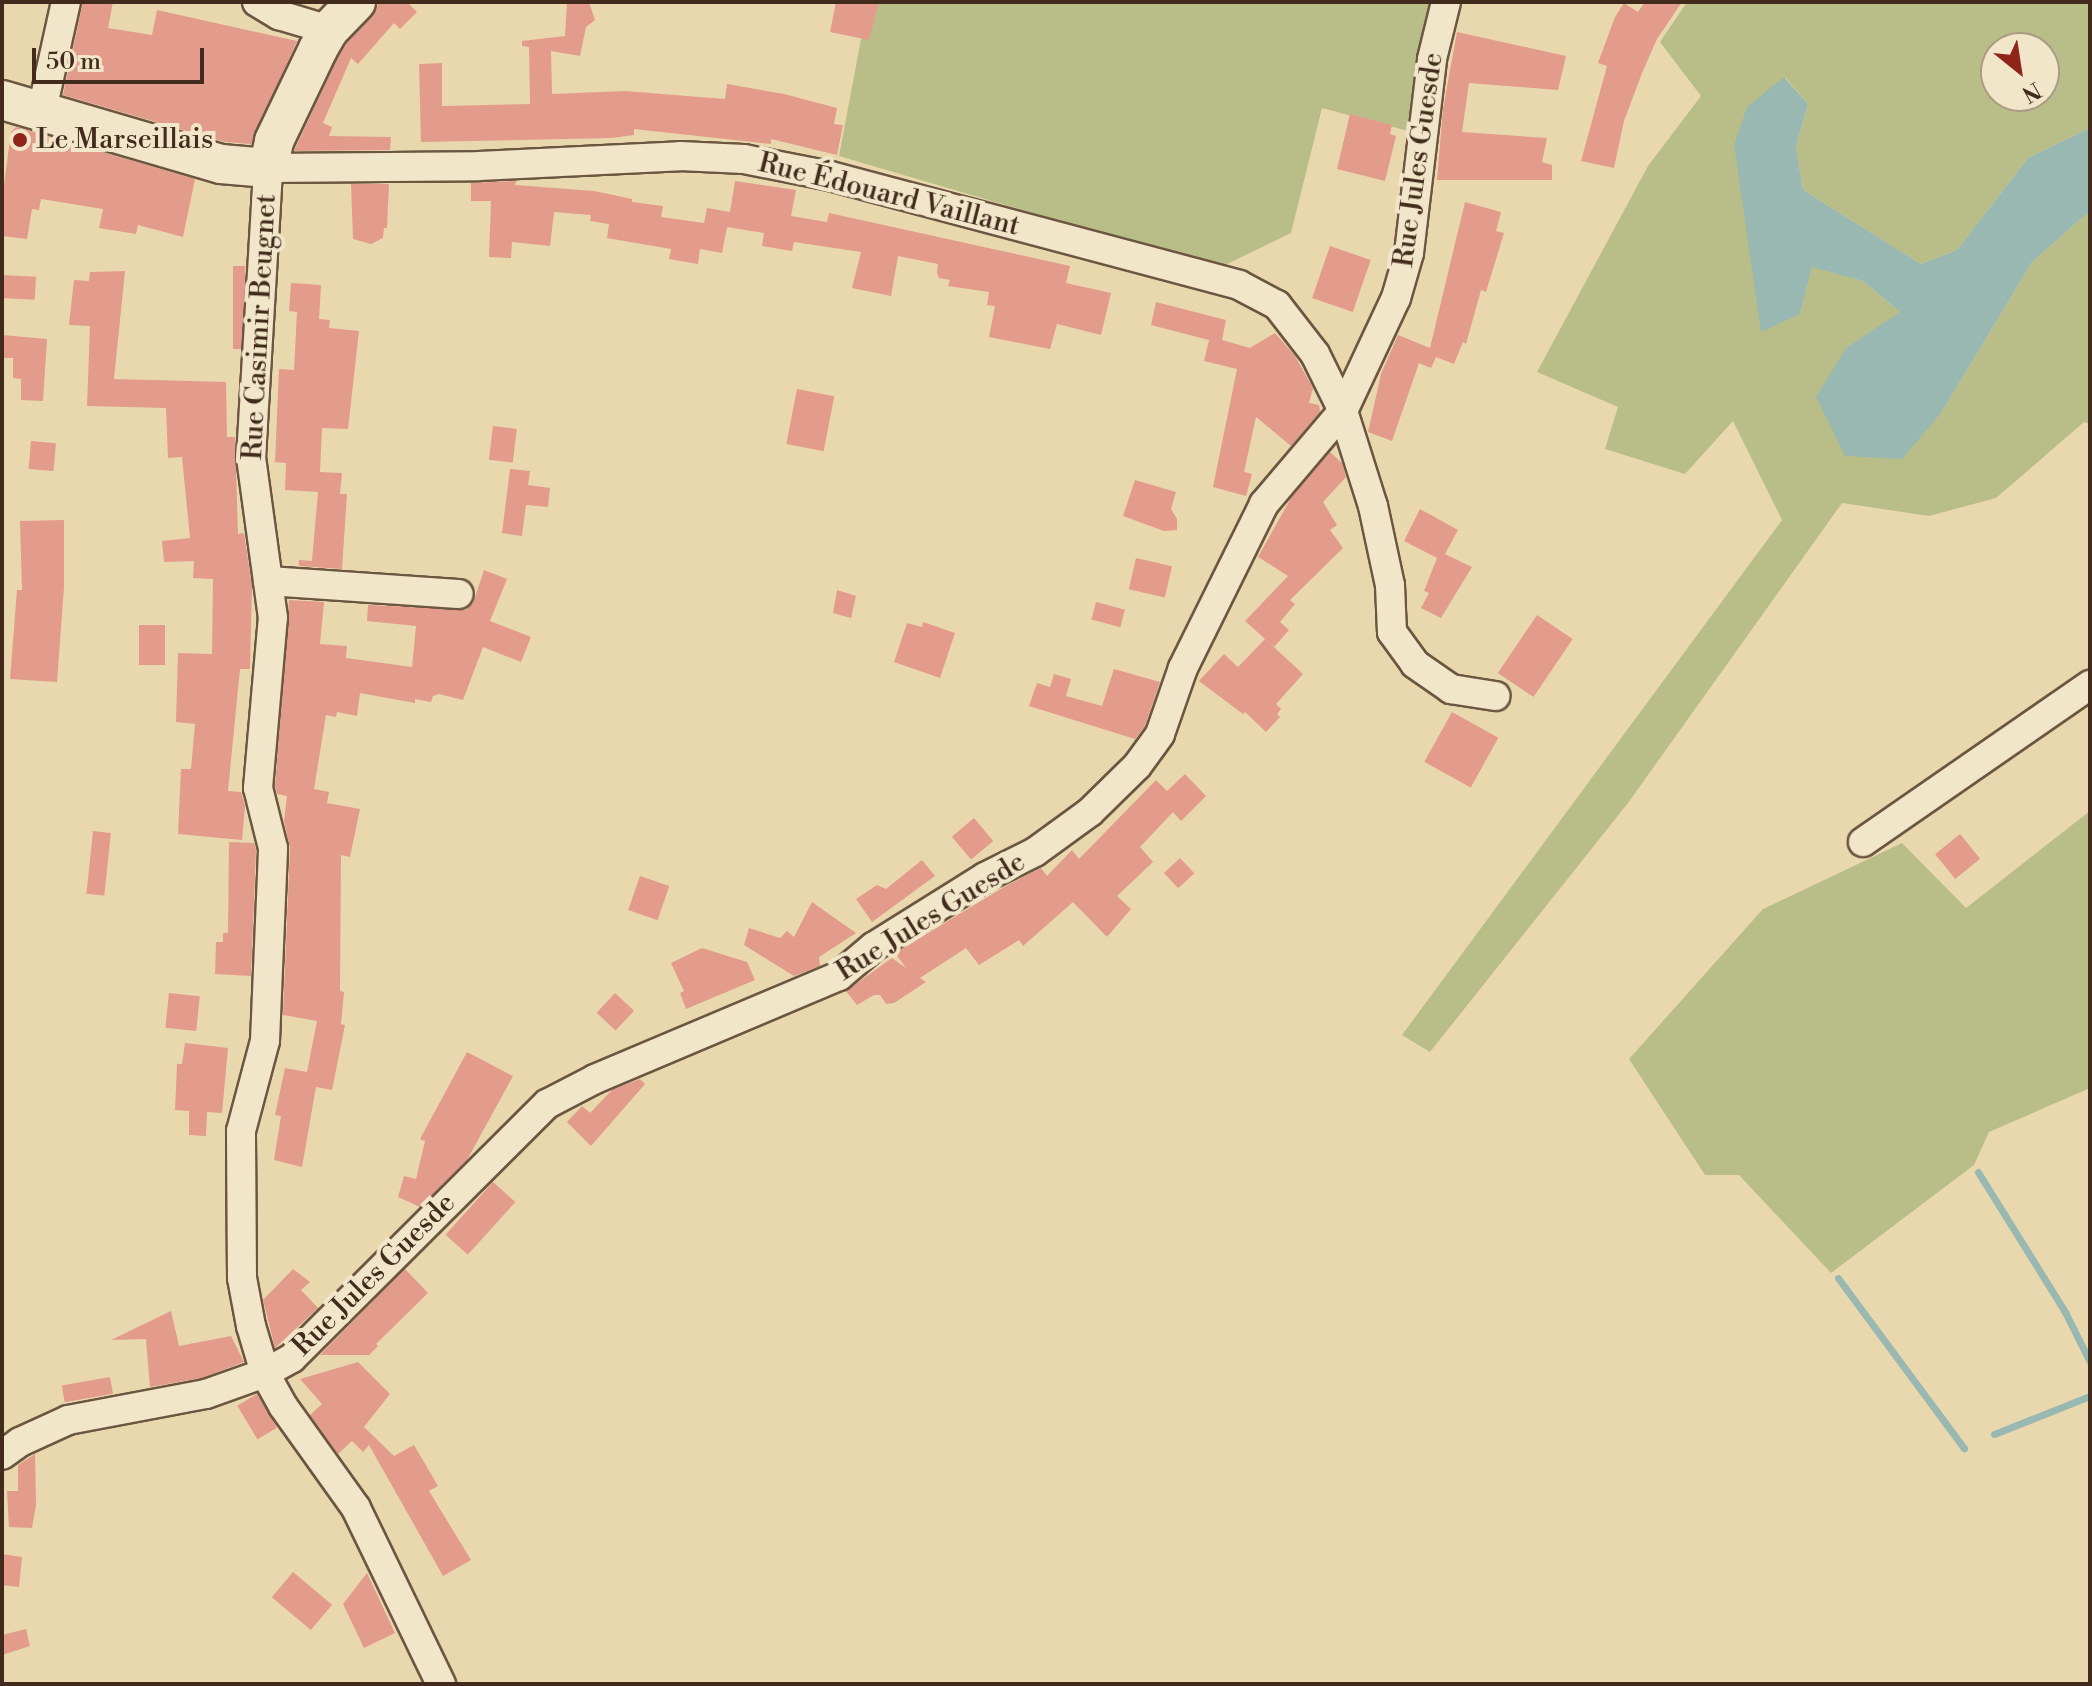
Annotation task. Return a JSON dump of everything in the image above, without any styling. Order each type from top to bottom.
[{"type":"street","points":[[42,110],[66,2]]},
{"type":"street","points":[[257,2],[279,15],[329,30]]},
{"type":"street","points":[[2,100],[221,164],[268,168],[274,141],[329,30],[356,2]]},
{"type":"street","name":"Rue Jules Guesde","points":[[2,1455],[20,1442],[68,1420],[206,1394],[265,1373],[301,1348],[547,1104],[638,1060],[839,976],[873,947],[985,877],[1035,852],[1090,812],[1137,766],[1160,734],[1183,668],[1264,504],[1343,411],[1396,298],[1409,253],[1432,59],[1446,2]]},
{"type":"street","name":"Rue Édouard Vaillant","points":[[268,168],[479,166],[680,156],[744,159],[830,176],[1239,285],[1277,305],[1315,354],[1343,411],[1373,506],[1390,585],[1392,632],[1415,664],[1451,689],[1495,696]]},
{"type":"street","name":"Rue Casimir Beugnet","points":[[268,168],[251,457],[273,618],[258,788],[273,848],[265,1041],[241,1131],[242,1278],[253,1336],[265,1373],[283,1406],[356,1508],[441,1684]]},
{"type":"street","points":[[268,581],[459,594]]},
{"type":"street","points":[[1863,842],[2090,685]]},
{"type":"green space","points":[[868,2],[1437,2],[1412,132],[1322,108],[1291,233],[1219,268],[839,156]]},
{"type":"green space","points":[[1687,2],[2090,2],[2090,128],[2028,158],[1957,250],[1921,264],[1803,190],[1796,147],[1808,104],[1785,77],[1800,314],[1812,266],[1863,281],[1901,313],[1846,348],[1941,413],[2032,262],[2090,211],[2090,424],[2084,422],[1996,498],[1929,516],[1842,503],[1628,803],[1430,1052],[1402,1035],[1782,520],[1733,421],[1685,474],[1605,449],[1618,407],[1537,372],[1648,166],[1701,96],[1660,42]]},
{"type":"green space","points":[[2090,811],[2090,1088],[1989,1132],[1974,1165],[1831,1273],[1739,1175],[1705,1175],[1629,1059],[1763,909],[1902,843],[1966,908]]},
{"type":"water","points":[[1784,77],[1808,104],[1796,147],[1803,190],[1921,264],[1957,250],[2028,158],[2090,128],[2090,211],[2032,262],[1941,413],[1902,459],[1845,456],[1816,397],[1846,348],[1900,312],[1863,281],[1812,267],[1800,314],[1761,332],[1734,145],[1747,107]]},
{"type":"building","points":[[83,2],[113,2],[108,28],[152,35],[157,10],[297,41],[251,144],[225,142],[63,95]]},
{"type":"building","points":[[379,2],[407,2],[417,12],[400,29],[394,23],[358,64],[351,58],[323,123],[332,127],[329,136],[391,137],[390,150],[294,151],[337,59],[347,43],[372,17]]},
{"type":"building","points":[[567,2],[589,2],[595,20],[586,27],[580,56],[551,51],[552,94],[625,91],[725,99],[727,84],[784,94],[837,108],[834,124],[843,125],[837,155],[771,139],[771,144],[634,129],[634,135],[612,138],[421,142],[419,64],[442,63],[442,106],[530,104],[529,47],[522,46],[522,41],[565,36]]},
{"type":"building","points":[[836,2],[879,2],[869,40],[830,32]]},
{"type":"building","points":[[1645,2],[1682,2],[1657,39],[1642,73],[1624,121],[1614,168],[1581,161],[1607,66],[1598,63],[1615,17],[1624,3],[1638,12]]},
{"type":"building","points":[[1457,32],[1566,56],[1558,90],[1469,83],[1462,132],[1547,138],[1542,162],[1552,165],[1552,180],[1437,180],[1443,109]]},
{"type":"building","points":[[1350,114],[1392,125],[1390,134],[1396,136],[1385,181],[1337,169]]},
{"type":"building","points":[[16,127],[195,179],[183,237],[138,225],[136,234],[99,228],[103,209],[41,199],[39,210],[32,209],[27,239],[2,236],[2,200],[11,132]]},
{"type":"building","points":[[516,181],[515,185],[594,191],[632,199],[632,202],[663,206],[661,217],[704,223],[707,208],[730,212],[735,181],[796,190],[791,216],[827,222],[829,213],[1070,266],[1066,283],[1111,293],[1101,335],[1057,324],[1050,349],[989,337],[995,306],[987,305],[989,292],[948,286],[950,280],[939,278],[938,264],[898,256],[891,296],[852,288],[861,252],[794,242],[792,251],[762,246],[764,233],[727,227],[722,253],[700,249],[698,264],[669,259],[671,249],[607,238],[609,224],[590,221],[591,215],[554,212],[550,246],[512,242],[511,258],[489,257],[491,201],[471,201],[471,183]]},
{"type":"building","points":[[351,184],[389,184],[387,228],[384,228],[383,238],[371,244],[353,239]]},
{"type":"building","points":[[1465,202],[1501,212],[1496,231],[1504,233],[1486,292],[1481,290],[1466,344],[1463,342],[1454,364],[1436,357],[1431,368],[1419,363],[1392,441],[1368,432],[1381,374],[1398,335],[1430,348]]},
{"type":"building","points":[[1330,246],[1371,260],[1353,312],[1312,298]]},
{"type":"building","points":[[233,266],[245,266],[245,349],[233,349]]},
{"type":"building","points":[[125,271],[114,379],[226,382],[227,437],[235,437],[238,534],[244,533],[252,586],[250,669],[240,669],[228,791],[241,792],[245,806],[242,840],[178,834],[181,769],[191,769],[195,724],[176,722],[178,653],[212,654],[213,579],[193,578],[194,561],[164,562],[162,541],[190,538],[182,457],[168,458],[166,408],[87,406],[90,326],[69,325],[74,280],[89,281],[90,272]]},
{"type":"building","points":[[2,275],[36,277],[35,300],[2,298]]},
{"type":"building","points":[[291,283],[321,285],[319,319],[330,320],[329,328],[359,331],[348,429],[322,428],[320,472],[342,473],[340,494],[347,494],[342,569],[299,566],[299,560],[312,561],[318,492],[285,490],[286,463],[275,462],[279,369],[294,370],[297,312],[289,311]]},
{"type":"building","points":[[1156,302],[1226,320],[1222,340],[1250,348],[1275,333],[1295,356],[1313,388],[1309,403],[1319,405],[1320,412],[1291,446],[1256,417],[1244,472],[1252,474],[1246,496],[1213,487],[1237,369],[1204,361],[1209,340],[1151,325]]},
{"type":"building","points":[[2,335],[47,339],[43,401],[21,400],[21,379],[13,378],[13,358],[2,358]]},
{"type":"building","points":[[797,389],[834,396],[824,451],[786,444]]},
{"type":"building","points":[[493,426],[517,429],[513,463],[489,460]]},
{"type":"building","points":[[31,441],[56,443],[53,471],[29,469]]},
{"type":"building","points":[[1330,452],[1342,463],[1346,477],[1323,502],[1337,525],[1330,530],[1343,548],[1290,600],[1295,604],[1280,622],[1289,630],[1274,647],[1245,621],[1288,576],[1258,557],[1291,498]]},
{"type":"building","points":[[510,469],[530,471],[528,485],[550,488],[548,507],[526,505],[522,536],[502,533]]},
{"type":"building","points":[[1135,480],[1176,492],[1171,509],[1177,519],[1177,530],[1164,531],[1123,516]]},
{"type":"building","points":[[1420,509],[1458,530],[1445,554],[1472,567],[1441,618],[1421,608],[1429,593],[1424,591],[1437,558],[1404,541]]},
{"type":"building","points":[[64,520],[64,587],[57,682],[10,679],[17,590],[22,590],[20,521]]},
{"type":"building","points":[[1136,558],[1172,566],[1165,598],[1129,589]]},
{"type":"building","points":[[484,570],[507,579],[490,621],[531,637],[521,662],[483,647],[463,700],[439,694],[433,696],[431,702],[415,699],[415,703],[360,693],[357,716],[337,712],[336,717],[326,715],[314,789],[329,792],[327,803],[360,809],[350,857],[341,855],[340,991],[344,992],[341,1024],[345,1025],[332,1090],[316,1087],[302,1167],[274,1160],[281,1116],[275,1115],[285,1068],[307,1072],[317,1021],[283,1015],[290,848],[284,821],[287,796],[277,794],[275,787],[289,600],[324,602],[320,644],[347,646],[346,658],[412,667],[416,626],[367,621],[368,605],[466,610],[473,603]]},
{"type":"building","points":[[837,590],[856,596],[851,618],[833,613]]},
{"type":"building","points":[[1096,602],[1125,610],[1120,627],[1091,619]]},
{"type":"building","points":[[1537,615],[1573,639],[1534,697],[1498,673]]},
{"type":"building","points":[[923,622],[955,633],[940,678],[894,662],[907,623],[922,627]]},
{"type":"building","points":[[139,625],[165,625],[165,665],[139,665]]},
{"type":"building","points":[[1265,639],[1303,674],[1276,704],[1281,709],[1277,714],[1280,717],[1266,732],[1245,712],[1243,714],[1199,681],[1224,654],[1238,667]]},
{"type":"building","points":[[1114,669],[1160,682],[1145,726],[1135,739],[1029,706],[1037,683],[1050,687],[1054,674],[1071,679],[1066,696],[1102,706]]},
{"type":"building","points":[[1452,712],[1498,738],[1471,788],[1424,762]]},
{"type":"building","points":[[1185,774],[1206,796],[1181,821],[1173,812],[1140,847],[1153,862],[1117,896],[1131,909],[1107,937],[1073,902],[1023,946],[1019,940],[979,965],[966,948],[920,978],[926,982],[894,1003],[886,1004],[880,995],[874,995],[857,1005],[846,991],[892,958],[906,968],[895,953],[1004,887],[1041,868],[1047,876],[1072,850],[1079,859],[1156,780],[1167,791]]},
{"type":"building","points":[[974,818],[993,841],[971,860],[952,837]]},
{"type":"building","points":[[93,831],[111,833],[104,896],[86,894]]},
{"type":"building","points":[[1960,834],[1980,859],[1955,879],[1935,854]]},
{"type":"building","points":[[229,842],[254,843],[256,850],[251,976],[215,974],[216,942],[223,942],[223,933],[228,933]]},
{"type":"building","points":[[1180,858],[1194,873],[1178,888],[1164,873]]},
{"type":"building","points":[[922,860],[935,876],[872,922],[856,899],[877,885],[886,889]]},
{"type":"building","points":[[640,876],[669,886],[658,920],[628,910]]},
{"type":"building","points":[[812,902],[856,933],[819,957],[820,966],[794,976],[744,945],[749,928],[780,938],[787,931],[794,937]]},
{"type":"building","points":[[702,948],[747,962],[755,980],[686,1009],[680,993],[684,991],[671,963]]},
{"type":"building","points":[[169,993],[200,996],[196,1031],[165,1028]]},
{"type":"building","points":[[615,993],[634,1011],[616,1030],[597,1013]]},
{"type":"building","points":[[185,1043],[228,1048],[222,1113],[207,1112],[206,1136],[189,1135],[189,1111],[175,1110],[177,1064],[182,1064]]},
{"type":"building","points":[[467,1052],[513,1076],[467,1160],[420,1207],[398,1197],[404,1176],[416,1179],[425,1141],[420,1139]]},
{"type":"building","points":[[640,1079],[645,1084],[591,1146],[567,1122],[582,1106],[590,1113],[612,1090]]},
{"type":"building","points":[[493,1182],[515,1202],[468,1255],[445,1235]]},
{"type":"building","points":[[293,1269],[310,1282],[301,1290],[318,1308],[275,1348],[263,1300]]},
{"type":"building","points":[[405,1269],[428,1293],[376,1344],[378,1346],[369,1355],[320,1355]]},
{"type":"building","points":[[171,1311],[179,1346],[231,1336],[244,1362],[202,1378],[150,1387],[146,1339],[111,1340]]},
{"type":"building","points":[[358,1362],[390,1394],[364,1427],[394,1456],[414,1445],[438,1486],[429,1491],[471,1560],[443,1576],[369,1445],[363,1452],[352,1441],[338,1454],[310,1415],[322,1404],[300,1379]]},
{"type":"building","points":[[110,1377],[113,1394],[65,1402],[62,1386]]},
{"type":"building","points":[[257,1394],[277,1427],[257,1439],[237,1406]]},
{"type":"building","points":[[35,1454],[36,1505],[32,1528],[9,1527],[7,1491],[18,1491],[18,1465]]},
{"type":"building","points":[[2,1554],[22,1557],[19,1587],[2,1585]]},
{"type":"building","points":[[293,1572],[332,1605],[311,1630],[272,1597]]},
{"type":"building","points":[[367,1573],[395,1633],[364,1648],[343,1604]]},
{"type":"building","points":[[26,1629],[30,1646],[2,1655],[2,1635]]},
{"type":"waterway","points":[[1978,1172],[2065,1312],[2090,1362]]},
{"type":"waterway","points":[[1838,1278],[1964,1448]]},
{"type":"waterway","points":[[1994,1434],[2090,1396]]},
{"type":"place","name":"Le Marseillais","points":[[20,140]]}]
